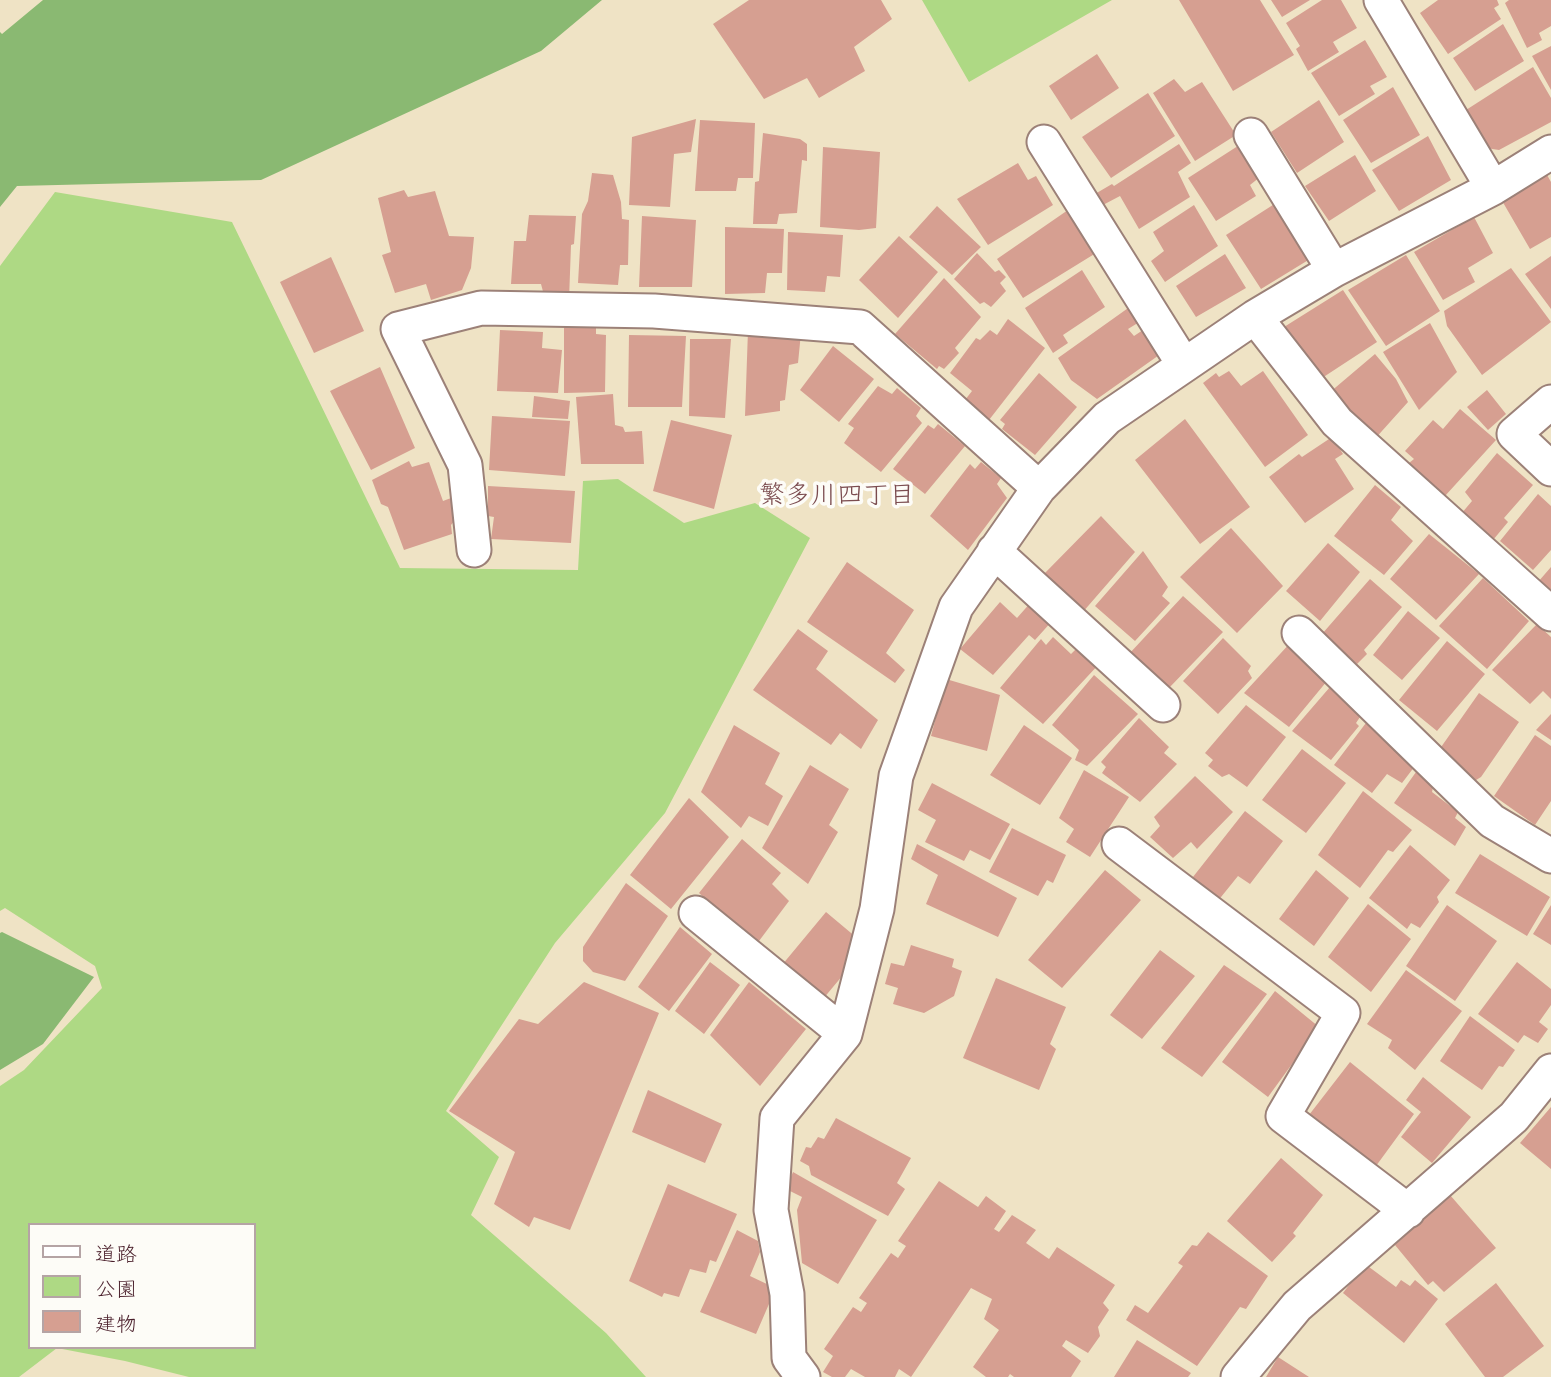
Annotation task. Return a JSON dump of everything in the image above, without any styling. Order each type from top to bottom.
[{"type":"street","points":[[1381,0],[1493,188]]},
{"type":"street","points":[[1251,135],[1334,270]]},
{"type":"street","points":[[1044,142],[1184,365]]},
{"type":"street","points":[[803,1377],[789,1358],[787,1294],[771,1210],[777,1118],[845,1034],[877,909],[896,776],[956,607],[1039,488],[1107,418],[1255,317],[1334,270],[1493,188],[1551,152]]},
{"type":"street","points":[[474,550],[466,465],[398,328],[481,308],[654,311],[860,327],[1039,488]]},
{"type":"street","points":[[1255,317],[1337,422],[1551,614]]},
{"type":"street","points":[[1551,402],[1514,434],[1551,470]]},
{"type":"street","points":[[994,551],[1163,705]]},
{"type":"street","points":[[1299,633],[1492,821],[1551,856]]},
{"type":"street","points":[[1119,844],[1343,1013],[1283,1116],[1408,1211]]},
{"type":"street","points":[[696,913],[845,1034]]},
{"type":"street","points":[[1238,1377],[1297,1306],[1514,1117],[1551,1071]]},
{"type":"green space","points":[[43,0],[602,0],[541,51],[261,180],[17,186],[0,207],[0,32],[2,34]]},
{"type":"green space","points":[[922,0],[1112,0],[969,82]]},
{"type":"green space","points":[[55,192],[232,222],[400,568],[578,570],[583,481],[618,479],[684,523],[755,503],[810,538],[665,813],[555,943],[446,1111],[499,1157],[471,1215],[606,1333],[646,1377],[189,1377],[62,1349],[256,1349],[256,1223],[28,1223],[28,1349],[56,1349],[19,1377],[0,1377],[0,1086],[24,1070],[102,988],[95,966],[5,908],[0,911],[0,266]]},
{"type":"green space","points":[[0,933],[94,977],[43,1044],[0,1070]]},
{"type":"building","points":[[749,0],[881,0],[892,19],[854,47],[865,71],[819,98],[807,78],[764,99],[713,24]]},
{"type":"building","points":[[1179,0],[1260,0],[1294,55],[1233,91]]},
{"type":"building","points":[[1271,0],[1310,0],[1282,17]]},
{"type":"building","points":[[1322,0],[1341,0],[1357,28],[1333,42],[1339,52],[1308,71],[1296,49],[1300,46],[1286,23]]},
{"type":"building","points":[[1438,0],[1497,0],[1499,5],[1494,8],[1501,19],[1448,54],[1420,13]]},
{"type":"building","points":[[1509,0],[1551,0],[1551,26],[1539,33],[1542,40],[1527,48],[1505,3]]},
{"type":"building","points":[[1503,24],[1524,61],[1475,91],[1453,58]]},
{"type":"building","points":[[1365,40],[1387,77],[1370,86],[1375,94],[1339,116],[1311,73]]},
{"type":"building","points":[[1551,46],[1551,90],[1532,56]]},
{"type":"building","points":[[1097,54],[1119,88],[1071,120],[1049,86]]},
{"type":"building","points":[[1533,67],[1551,98],[1551,122],[1499,150],[1486,148],[1466,110]]},
{"type":"building","points":[[1174,79],[1185,92],[1202,82],[1236,135],[1195,161],[1153,93]]},
{"type":"building","points":[[1393,87],[1420,135],[1371,163],[1343,120]]},
{"type":"building","points":[[1148,93],[1175,136],[1111,178],[1082,137]]},
{"type":"building","points":[[1319,100],[1344,142],[1297,173],[1271,132]]},
{"type":"building","points":[[696,119],[691,152],[674,154],[670,207],[629,205],[632,137]]},
{"type":"building","points":[[700,120],[755,123],[753,178],[738,178],[736,191],[695,191]]},
{"type":"building","points":[[763,133],[800,139],[807,144],[807,161],[802,160],[797,213],[779,214],[777,224],[753,224],[755,182],[759,181]]},
{"type":"building","points":[[1428,136],[1451,180],[1399,211],[1372,170]]},
{"type":"building","points":[[1179,144],[1191,163],[1178,172],[1190,197],[1139,229],[1120,196],[1101,206],[1095,194],[1112,184],[1114,186]]},
{"type":"building","points":[[1241,144],[1260,177],[1250,185],[1256,196],[1216,221],[1188,178]]},
{"type":"building","points":[[823,147],[880,152],[876,228],[859,230],[820,227]]},
{"type":"building","points":[[1355,155],[1376,191],[1329,221],[1305,186]]},
{"type":"building","points":[[1018,163],[1028,180],[1036,176],[1053,205],[988,245],[957,199]]},
{"type":"building","points":[[592,173],[613,175],[621,202],[622,219],[629,220],[628,265],[620,265],[618,285],[578,283],[582,214],[588,201]]},
{"type":"building","points":[[1546,173],[1551,182],[1551,237],[1530,249],[1501,199]]},
{"type":"building","points":[[404,190],[408,197],[435,191],[449,236],[474,237],[471,268],[462,290],[431,300],[426,284],[395,293],[382,255],[391,252],[378,198]]},
{"type":"building","points":[[1276,203],[1310,259],[1261,289],[1226,235]]},
{"type":"building","points":[[1194,205],[1218,246],[1165,282],[1151,261],[1164,251],[1153,232]]},
{"type":"building","points":[[937,206],[981,247],[952,275],[909,237]]},
{"type":"building","points":[[1068,210],[1096,253],[1023,298],[997,259]]},
{"type":"building","points":[[529,215],[576,216],[574,244],[571,245],[569,300],[545,299],[541,284],[511,284],[514,241],[526,241]]},
{"type":"building","points":[[642,216],[696,220],[692,287],[639,287]]},
{"type":"building","points":[[1474,217],[1493,253],[1468,268],[1475,282],[1443,300],[1414,252]]},
{"type":"building","points":[[725,227],[784,229],[782,273],[767,273],[765,293],[725,294]]},
{"type":"building","points":[[788,232],[843,235],[840,277],[827,276],[825,292],[787,290]]},
{"type":"building","points":[[899,236],[938,272],[898,318],[859,280]]},
{"type":"building","points":[[977,253],[995,272],[999,270],[1006,277],[1000,283],[1006,291],[991,307],[984,302],[980,304],[954,279]]},
{"type":"building","points":[[1225,254],[1246,288],[1196,317],[1176,286]]},
{"type":"building","points":[[1406,255],[1440,311],[1386,346],[1348,290]]},
{"type":"building","points":[[1551,256],[1551,309],[1525,274]]},
{"type":"building","points":[[331,257],[364,331],[314,353],[280,282]]},
{"type":"building","points":[[1511,268],[1551,322],[1482,375],[1447,326],[1444,311]]},
{"type":"building","points":[[1082,270],[1105,307],[1063,335],[1068,343],[1053,353],[1025,308]]},
{"type":"building","points":[[944,278],[981,317],[955,348],[959,353],[944,369],[939,366],[937,369],[895,334]]},
{"type":"building","points":[[1343,290],[1377,342],[1322,378],[1298,354],[1284,327]]},
{"type":"building","points":[[1131,306],[1141,321],[1128,329],[1134,336],[1146,328],[1162,353],[1097,399],[1071,380],[1058,358]]},
{"type":"building","points":[[1008,319],[1045,348],[989,420],[965,400],[972,391],[950,373],[976,338],[980,340],[990,330],[997,335]]},
{"type":"building","points":[[1430,323],[1457,372],[1419,410],[1383,352]]},
{"type":"building","points":[[564,325],[596,327],[596,334],[606,335],[605,392],[564,393]]},
{"type":"building","points":[[500,330],[543,332],[542,348],[562,350],[558,393],[497,391]]},
{"type":"building","points":[[748,330],[801,333],[798,363],[789,365],[785,400],[780,401],[780,411],[745,416]]},
{"type":"building","points":[[629,335],[686,336],[682,407],[628,407]]},
{"type":"building","points":[[690,339],[731,339],[725,418],[689,416]]},
{"type":"building","points":[[833,346],[874,379],[839,422],[800,390]]},
{"type":"building","points":[[1375,354],[1396,379],[1408,402],[1373,441],[1329,393]]},
{"type":"building","points":[[380,367],[415,448],[371,470],[330,391]]},
{"type":"building","points":[[1229,371],[1241,386],[1263,371],[1308,435],[1265,467],[1203,383],[1216,373],[1219,377]]},
{"type":"building","points":[[1039,373],[1077,407],[1035,455],[1002,429],[1005,424],[1000,420]]},
{"type":"building","points":[[878,386],[892,394],[897,388],[921,408],[916,416],[922,423],[881,472],[844,443],[854,428],[848,424]]},
{"type":"building","points":[[1487,390],[1506,414],[1488,430],[1467,407]]},
{"type":"building","points":[[613,394],[615,425],[623,427],[625,432],[642,431],[644,464],[581,464],[576,397]]},
{"type":"building","points":[[534,396],[570,401],[568,419],[532,417]]},
{"type":"building","points":[[1460,409],[1496,440],[1445,496],[1409,463],[1414,459],[1405,451],[1433,420],[1443,429]]},
{"type":"building","points":[[492,416],[570,421],[565,476],[489,470]]},
{"type":"building","points":[[1185,419],[1250,507],[1200,544],[1135,460]]},
{"type":"building","points":[[671,420],[732,435],[714,509],[653,491]]},
{"type":"building","points":[[938,424],[965,446],[925,494],[893,469],[928,425],[934,429]]},
{"type":"building","points":[[1332,437],[1343,454],[1335,459],[1354,489],[1305,523],[1269,477],[1299,454],[1302,457]]},
{"type":"building","points":[[1497,453],[1533,485],[1504,518],[1508,522],[1493,540],[1461,514],[1472,501],[1465,492]]},
{"type":"building","points":[[409,461],[412,467],[429,462],[443,501],[451,498],[457,518],[451,525],[452,534],[404,550],[388,507],[381,504],[372,480]]},
{"type":"building","points":[[981,462],[1001,478],[997,484],[1007,498],[968,550],[930,516],[970,464],[975,469]]},
{"type":"building","points":[[1375,485],[1401,507],[1391,520],[1413,541],[1384,575],[1334,536]]},
{"type":"building","points":[[488,486],[575,491],[571,543],[491,539],[494,517],[488,516]]},
{"type":"building","points":[[1538,494],[1551,506],[1551,550],[1533,570],[1500,541]]},
{"type":"building","points":[[1101,516],[1135,552],[1082,613],[1044,574]]},
{"type":"building","points":[[1231,528],[1283,586],[1237,633],[1180,577]]},
{"type":"building","points":[[1429,534],[1479,574],[1436,620],[1390,579]]},
{"type":"building","points":[[1328,543],[1360,572],[1320,621],[1286,591]]},
{"type":"building","points":[[1143,551],[1168,587],[1162,596],[1170,603],[1135,641],[1095,606]]},
{"type":"building","points":[[847,562],[914,610],[886,653],[905,670],[895,683],[807,622]]},
{"type":"building","points":[[1551,567],[1551,594],[1538,582]]},
{"type":"building","points":[[1483,578],[1529,621],[1487,669],[1439,626]]},
{"type":"building","points":[[1370,579],[1402,607],[1364,650],[1367,654],[1357,664],[1322,634]]},
{"type":"building","points":[[1183,596],[1223,632],[1168,689],[1129,654]]},
{"type":"building","points":[[1032,601],[1053,620],[1035,640],[1029,635],[993,675],[960,649],[1000,602],[1017,618]]},
{"type":"building","points":[[1408,611],[1440,638],[1402,680],[1373,655]]},
{"type":"building","points":[[1537,624],[1551,637],[1551,699],[1543,691],[1530,704],[1492,670]]},
{"type":"building","points":[[798,629],[828,651],[816,669],[878,720],[861,749],[840,733],[831,745],[753,690]]},
{"type":"building","points":[[1053,637],[1071,654],[1081,644],[1101,662],[1043,724],[1000,688],[1041,639],[1046,645]]},
{"type":"building","points":[[1223,638],[1251,666],[1248,671],[1252,678],[1218,714],[1183,681]]},
{"type":"building","points":[[1292,641],[1332,675],[1289,727],[1244,693]]},
{"type":"building","points":[[1447,641],[1485,674],[1437,731],[1399,700]]},
{"type":"building","points":[[1094,675],[1138,714],[1087,766],[1075,760],[1079,750],[1052,725]]},
{"type":"building","points":[[946,679],[1000,695],[987,751],[931,736]]},
{"type":"building","points":[[1330,687],[1360,717],[1356,723],[1359,726],[1331,760],[1292,731]]},
{"type":"building","points":[[1479,693],[1519,722],[1481,777],[1468,785],[1439,750]]},
{"type":"building","points":[[1246,705],[1286,737],[1247,787],[1229,774],[1222,777],[1208,766],[1213,760],[1205,753]]},
{"type":"building","points":[[1551,714],[1551,740],[1536,730]]},
{"type":"building","points":[[1372,715],[1418,762],[1402,783],[1387,774],[1372,793],[1334,765]]},
{"type":"building","points":[[1139,718],[1169,747],[1164,753],[1177,764],[1140,802],[1102,773],[1106,767],[1101,762]]},
{"type":"building","points":[[734,725],[780,753],[765,784],[783,796],[768,826],[749,816],[741,828],[701,792]]},
{"type":"building","points":[[1024,725],[1072,758],[1040,805],[990,775]]},
{"type":"building","points":[[1535,735],[1551,746],[1551,801],[1535,825],[1494,796]]},
{"type":"building","points":[[1302,749],[1346,783],[1306,833],[1262,800]]},
{"type":"building","points":[[810,765],[849,789],[829,825],[838,832],[808,884],[762,848]]},
{"type":"building","points":[[1084,770],[1129,797],[1090,857],[1066,842],[1074,829],[1059,818]]},
{"type":"building","points":[[1416,772],[1434,783],[1432,792],[1458,812],[1455,818],[1466,827],[1455,846],[1394,803]]},
{"type":"building","points":[[1195,776],[1233,812],[1197,849],[1191,842],[1173,858],[1150,837],[1160,826],[1154,817]]},
{"type":"building","points":[[932,783],[1010,824],[990,860],[970,850],[964,861],[925,842],[936,820],[918,810]]},
{"type":"building","points":[[1363,791],[1412,830],[1393,852],[1388,850],[1360,888],[1318,855]]},
{"type":"building","points":[[689,798],[729,837],[671,909],[630,875]]},
{"type":"building","points":[[1245,811],[1283,841],[1250,884],[1238,876],[1217,902],[1189,882]]},
{"type":"building","points":[[1012,828],[1066,855],[1053,883],[1047,880],[1038,896],[989,872]]},
{"type":"building","points":[[742,839],[781,873],[772,884],[789,901],[756,945],[699,893]]},
{"type":"building","points":[[917,844],[1017,898],[998,937],[926,904],[938,875],[911,859]]},
{"type":"building","points":[[1410,845],[1450,880],[1437,897],[1439,902],[1420,928],[1411,923],[1407,929],[1369,898]]},
{"type":"building","points":[[1480,854],[1550,897],[1527,936],[1455,893]]},
{"type":"building","points":[[1105,870],[1141,900],[1062,988],[1028,960]]},
{"type":"building","points":[[1316,870],[1349,898],[1314,946],[1279,919]]},
{"type":"building","points":[[626,883],[668,916],[625,981],[593,972],[583,961],[583,947]]},
{"type":"building","points":[[1368,904],[1411,939],[1371,992],[1328,957]]},
{"type":"building","points":[[1447,905],[1497,941],[1455,1001],[1406,966]]},
{"type":"building","points":[[1551,905],[1551,945],[1533,934]]},
{"type":"building","points":[[826,912],[857,938],[848,969],[823,999],[782,965]]},
{"type":"building","points":[[680,927],[712,954],[669,1011],[638,987]]},
{"type":"building","points":[[911,945],[954,959],[952,967],[962,971],[954,996],[924,1013],[893,1004],[898,988],[885,984],[891,963],[904,966]]},
{"type":"building","points":[[1160,950],[1195,976],[1142,1039],[1110,1015]]},
{"type":"building","points":[[710,962],[740,985],[704,1034],[675,1011]]},
{"type":"building","points":[[1517,962],[1551,989],[1551,1005],[1539,1022],[1548,1029],[1538,1043],[1524,1035],[1518,1043],[1478,1014]]},
{"type":"building","points":[[1224,965],[1267,994],[1202,1077],[1161,1048]]},
{"type":"building","points":[[1406,970],[1462,1011],[1415,1070],[1388,1048],[1392,1040],[1367,1024]]},
{"type":"building","points":[[996,978],[1066,1007],[1050,1044],[1056,1049],[1039,1090],[963,1058]]},
{"type":"building","points":[[584,982],[659,1013],[570,1230],[534,1217],[529,1227],[494,1204],[515,1152],[449,1111],[519,1019],[538,1024]]},
{"type":"building","points":[[749,982],[806,1029],[760,1086],[710,1035]]},
{"type":"building","points":[[1275,991],[1319,1027],[1268,1097],[1222,1062]]},
{"type":"building","points":[[1470,1016],[1515,1050],[1503,1067],[1499,1066],[1482,1090],[1440,1061]]},
{"type":"building","points":[[1350,1062],[1414,1114],[1376,1166],[1309,1115]]},
{"type":"building","points":[[1423,1077],[1471,1117],[1432,1163],[1401,1137],[1421,1112],[1406,1100]]},
{"type":"building","points":[[648,1090],[722,1124],[705,1163],[632,1132]]},
{"type":"building","points":[[1551,1107],[1551,1169],[1520,1143]]},
{"type":"building","points":[[836,1118],[911,1158],[897,1183],[905,1189],[888,1216],[811,1175],[809,1166],[800,1161],[806,1147],[811,1148],[818,1137],[824,1139]]},
{"type":"building","points":[[1281,1158],[1323,1195],[1293,1233],[1296,1236],[1272,1262],[1227,1221]]},
{"type":"building","points":[[793,1172],[877,1220],[838,1284],[802,1263],[797,1210],[802,1197],[786,1189]]},
{"type":"building","points":[[939,1181],[978,1207],[986,1196],[1006,1211],[994,1229],[999,1232],[1012,1215],[1036,1230],[1026,1243],[1049,1259],[1057,1247],[1115,1285],[1103,1303],[1109,1310],[1098,1327],[1100,1336],[1088,1353],[1066,1340],[1062,1346],[1081,1361],[1071,1377],[1014,1377],[1010,1374],[1008,1377],[986,1377],[973,1367],[999,1330],[984,1319],[992,1299],[971,1288],[911,1377],[899,1369],[895,1377],[865,1377],[851,1369],[845,1377],[832,1377],[823,1372],[833,1356],[824,1349],[853,1307],[861,1312],[867,1303],[859,1298],[891,1253],[898,1258],[906,1246],[898,1241]]},
{"type":"building","points":[[668,1184],[737,1214],[716,1262],[710,1260],[706,1273],[690,1269],[679,1297],[664,1293],[662,1297],[629,1281]]},
{"type":"building","points":[[1450,1195],[1496,1248],[1444,1292],[1433,1281],[1428,1285],[1395,1245]]},
{"type":"building","points":[[737,1230],[758,1241],[760,1252],[750,1276],[771,1286],[772,1297],[756,1334],[700,1312]]},
{"type":"building","points":[[1208,1232],[1268,1276],[1246,1309],[1240,1307],[1197,1366],[1126,1320],[1135,1305],[1148,1313],[1183,1266],[1178,1263],[1192,1245],[1197,1246]]},
{"type":"building","points":[[1365,1264],[1396,1287],[1401,1280],[1410,1286],[1415,1280],[1438,1299],[1404,1343],[1343,1293]]},
{"type":"building","points":[[1496,1283],[1544,1346],[1503,1377],[1485,1377],[1445,1324]]},
{"type":"building","points":[[1137,1340],[1191,1373],[1188,1377],[1114,1377]]},
{"type":"building","points":[[1278,1357],[1309,1377],[1266,1377]]},
{"type":"district","name":"繁多川四丁目","points":[[837,495]]}]
